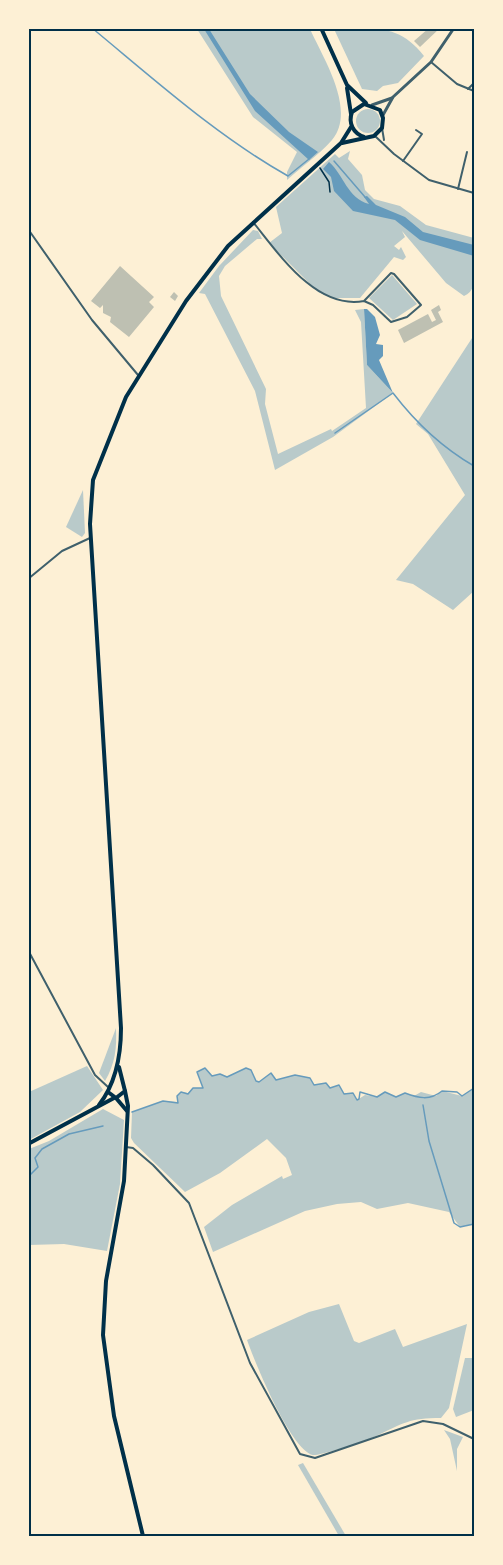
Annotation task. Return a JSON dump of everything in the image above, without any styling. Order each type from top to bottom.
[{"type":"main road","points":[[143,1536],[114,1416],[103,1335],[106,1281],[122,1199],[127,1111],[119,1063],[121,1018],[89,503],[93,480],[138,375],[202,278],[220,254],[341,143],[351,127],[347,85],[321,28]]},
{"type":"main road","points":[[341,143],[374,136],[382,128],[383,115],[347,85]]},
{"type":"main road","points":[[351,114],[359,105],[369,104]]},
{"type":"main road","points":[[351,127],[364,137]]},
{"type":"main road","points":[[99,1105],[119,1063]]},
{"type":"main road","points":[[111,1083],[117,1081],[123,1083]]},
{"type":"main road","points":[[108,1089],[127,1111]]},
{"type":"main road","points":[[28,1144],[125,1091]]},
{"type":"street","points":[[383,115],[393,97],[431,62],[454,28]]},
{"type":"street","points":[[431,62],[457,84],[474,91]]},
{"type":"street","points":[[468,89],[474,83]]},
{"type":"street","points":[[369,104],[393,97]]},
{"type":"street","points":[[382,128],[385,143]]},
{"type":"street","points":[[403,161],[422,134],[416,130]]},
{"type":"street","points":[[374,136],[429,180],[474,193]]},
{"type":"street","points":[[458,189],[468,152]]},
{"type":"street","points":[[253,222],[278,255],[318,290],[342,303],[364,301],[373,305],[391,322],[407,317],[421,305],[391,273],[364,301]]},
{"type":"street","points":[[28,229],[92,320],[138,375]]},
{"type":"street","points":[[28,579],[62,551],[91,537]]},
{"type":"street","points":[[28,950],[95,1075],[108,1089]]},
{"type":"street","points":[[126,1147],[133,1148],[153,1165],[189,1203],[250,1363],[300,1454],[315,1458],[423,1421],[443,1424],[474,1439]]},
{"type":"path","points":[[319,168],[329,182],[330,192]]},
{"type":"shaded area","points":[[373,28],[395,33],[415,45],[424,56],[398,83],[383,86],[377,91],[362,89],[334,29]]},
{"type":"shaded area","points":[[197,29],[310,29],[335,84],[341,114],[339,128],[332,140],[321,151],[287,180],[287,172],[297,152],[253,117]]},
{"type":"shaded area","points":[[368,109],[377,112],[380,121],[377,130],[368,133],[359,130],[356,121],[359,112]]},
{"type":"shaded area","points":[[350,151],[348,159],[362,175],[365,190],[374,199],[400,206],[426,225],[474,238],[476,271],[470,292],[464,296],[446,283],[402,231],[405,237],[394,246],[399,250],[401,247],[406,257],[403,260],[394,257],[360,298],[333,298],[318,292],[269,243],[282,233],[276,207],[335,154],[339,158]]},
{"type":"shaded area","points":[[253,230],[258,231],[262,239],[257,239],[225,266],[219,276],[221,296],[266,389],[265,404],[278,454],[331,429],[332,431],[366,408],[361,322],[355,310],[364,309],[367,365],[393,393],[333,437],[275,470],[255,391],[205,294],[199,293],[219,266]]},
{"type":"shaded area","points":[[392,275],[417,304],[393,320],[369,298]]},
{"type":"shaded area","points":[[474,335],[474,591],[453,610],[413,584],[396,580],[465,495],[428,434],[416,424]]},
{"type":"shaded area","points":[[83,490],[85,533],[82,537],[66,527]]},
{"type":"shaded area","points":[[116,1028],[115,1056],[105,1081],[99,1073]]},
{"type":"shaded area","points":[[87,1066],[103,1090],[80,1112],[29,1140],[29,1092]]},
{"type":"shaded area","points":[[205,1068],[212,1076],[220,1074],[227,1077],[246,1068],[251,1070],[256,1081],[259,1082],[271,1073],[276,1080],[295,1075],[310,1078],[314,1085],[326,1083],[330,1088],[339,1085],[344,1093],[353,1093],[357,1100],[365,1095],[377,1097],[385,1092],[396,1097],[405,1093],[414,1096],[421,1092],[436,1096],[442,1091],[462,1096],[474,1088],[474,1224],[460,1227],[449,1212],[408,1203],[377,1209],[361,1202],[337,1204],[305,1211],[213,1252],[204,1227],[232,1205],[282,1176],[283,1179],[292,1175],[286,1158],[267,1139],[220,1173],[185,1192],[134,1143],[131,1138],[132,1112],[163,1101],[178,1102],[177,1096],[181,1092],[188,1093],[193,1088],[203,1088],[197,1072]]},
{"type":"shaded area","points":[[103,1109],[124,1120],[120,1184],[107,1251],[64,1244],[29,1245],[29,1149],[49,1141]]},
{"type":"shaded area","points":[[339,1304],[354,1341],[359,1343],[395,1329],[403,1347],[467,1324],[449,1408],[441,1418],[407,1422],[363,1441],[315,1455],[306,1451],[296,1440],[275,1405],[247,1340],[309,1312]]},
{"type":"shaded area","points":[[465,1358],[474,1358],[474,1410],[456,1417],[453,1409]]},
{"type":"shaded area","points":[[444,1430],[463,1437],[457,1449],[457,1471],[450,1439]]},
{"type":"shaded area","points":[[303,1463],[346,1536],[339,1536],[298,1465]]},
{"type":"water","points":[[204,29],[209,29],[250,94],[289,132],[318,152],[309,160],[255,111]]},
{"type":"water","points":[[329,162],[351,192],[362,201],[369,204],[364,197],[367,196],[376,205],[405,217],[423,232],[474,245],[474,256],[420,240],[395,220],[353,211],[334,191],[331,177],[323,169]]},
{"type":"water","points":[[364,309],[375,317],[380,335],[376,344],[383,345],[383,356],[379,360],[393,393],[367,365]]},
{"type":"building","points":[[429,28],[440,28],[420,47],[414,41]]},
{"type":"building","points":[[120,266],[154,297],[149,302],[154,307],[129,337],[110,322],[111,317],[103,313],[103,305],[100,308],[91,301]]},
{"type":"building","points":[[174,292],[178,296],[175,301],[170,297]]},
{"type":"building","points":[[439,305],[441,310],[438,312],[443,322],[404,343],[398,330],[428,314],[432,322],[436,320],[431,310]]},
{"type":"waterway","points":[[92,28],[211,125],[288,176],[309,159]]},
{"type":"waterway","points":[[334,161],[365,197]]},
{"type":"waterway","points":[[335,433],[393,393],[430,434],[474,466]]},
{"type":"waterway","points":[[132,1112],[163,1101],[178,1103],[177,1096],[181,1092],[188,1094],[193,1088],[203,1088],[197,1072],[205,1068],[212,1076],[220,1074],[227,1077],[246,1068],[251,1070],[256,1081],[259,1082],[271,1073],[276,1080],[295,1075],[310,1078],[314,1085],[326,1083],[330,1088],[339,1085],[344,1094],[353,1093],[357,1100],[360,1092],[377,1097],[385,1092],[396,1097],[405,1093],[424,1098],[442,1091],[457,1092],[462,1096],[474,1088]]},
{"type":"waterway","points":[[423,1105],[429,1141],[454,1223],[460,1227],[474,1224]]},
{"type":"waterway","points":[[28,1177],[38,1167],[35,1158],[42,1149],[69,1134],[103,1126]]}]
